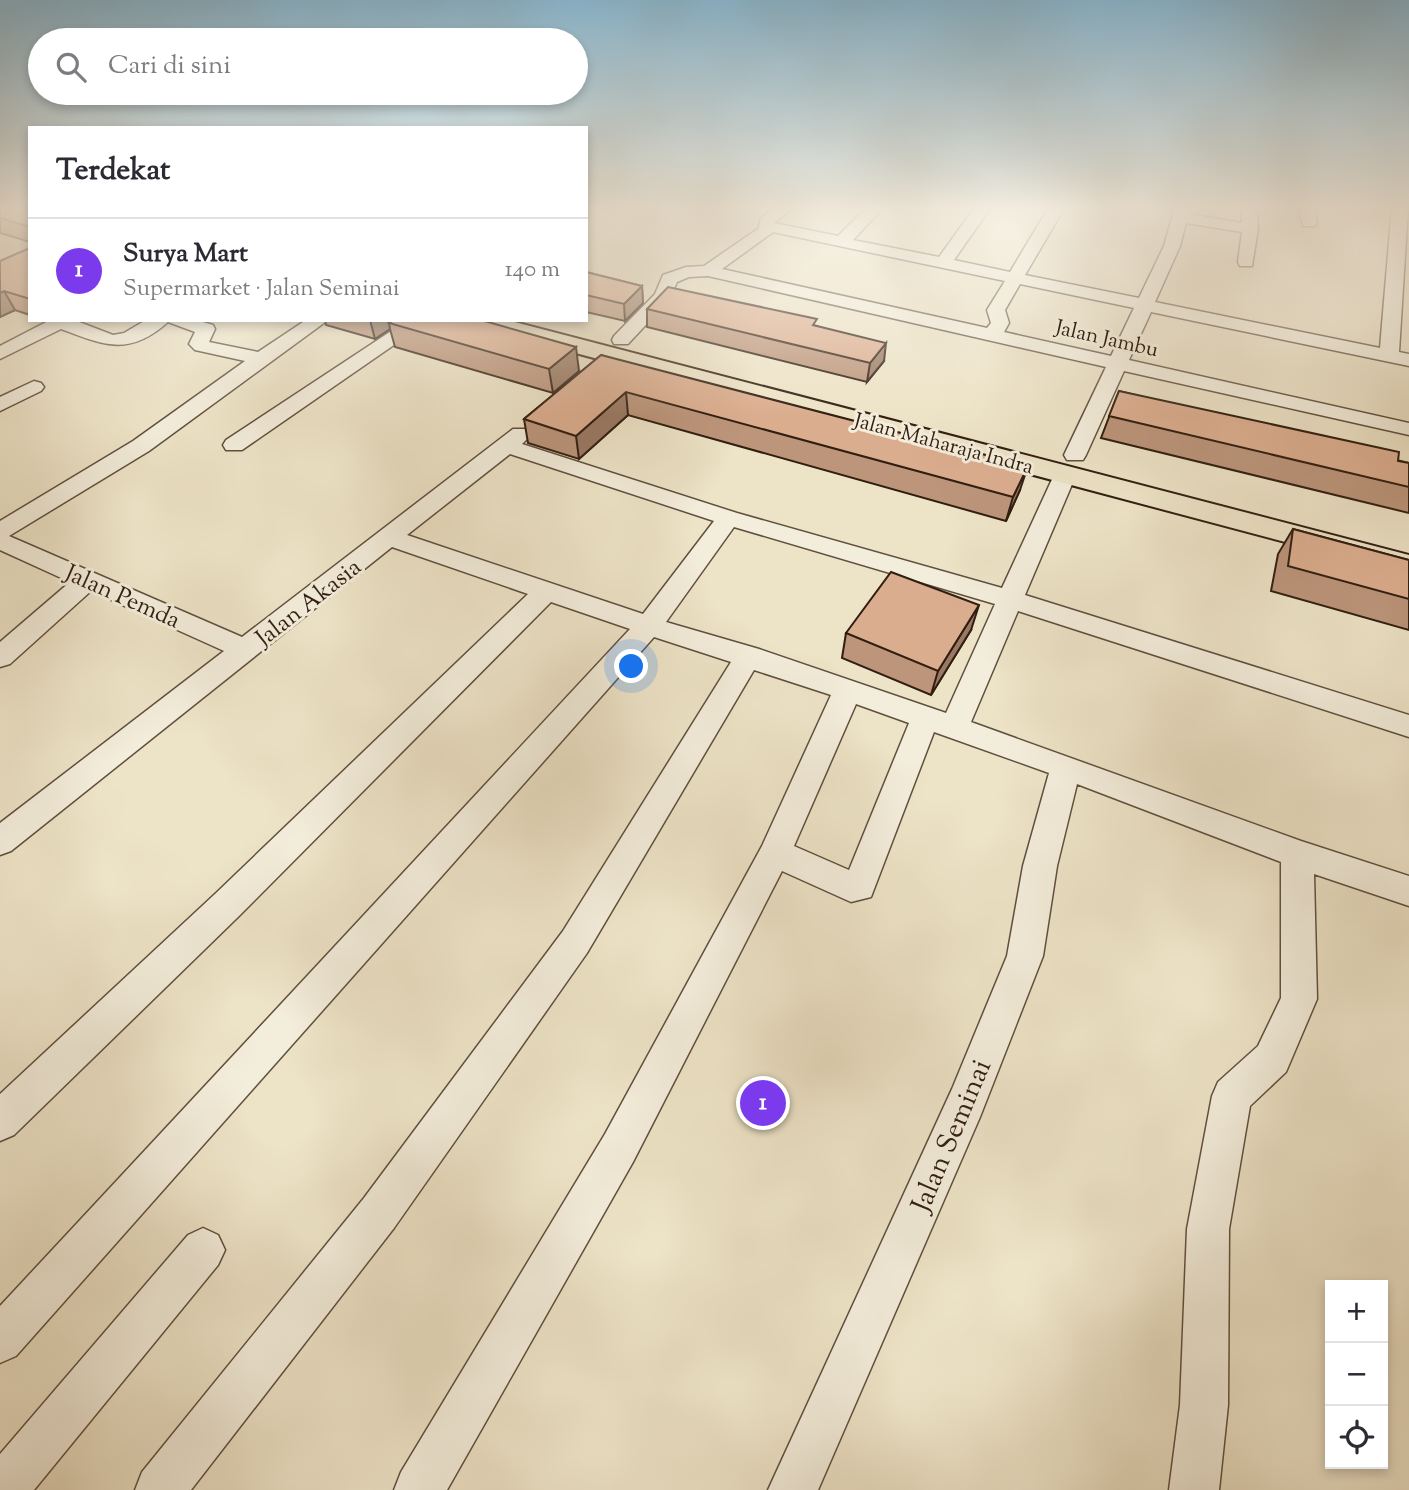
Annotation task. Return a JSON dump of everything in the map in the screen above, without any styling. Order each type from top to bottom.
[{"type":"highway","name":"Jalan Maharaja Indra","points":[[485,322],[608,357],[1070,465],[1219,503],[1409,540]]},
{"type":"highway","name":"Jalan Maharaja Indra","points":[[546,322],[608,357]]},
{"type":"highway","name":"Jalan Maharaja Indra","points":[[1219,503],[1409,565]]},
{"type":"street","points":[[608,357],[663,296],[669,279],[675,277]]},
{"type":"street","name":"Jalan Jambu","points":[[735,277],[1409,429]]},
{"type":"street","name":"Jalan Jambu","points":[[1007,277],[1409,360]]},
{"type":"street","points":[[775,853],[851,887],[859,887],[939,723],[1012,600],[1070,465],[1159,277]]},
{"type":"street","points":[[1389,356],[1397,277]]},
{"type":"street","points":[[992,336],[1000,323],[996,310],[1015,278]]},
{"type":"street","points":[[0,353],[62,322],[112,341],[129,338],[157,322]]},
{"type":"street","points":[[183,322],[206,329],[198,344],[202,346],[261,358]]},
{"type":"street","points":[[0,531],[141,446],[261,358],[316,322]]},
{"type":"street","points":[[234,445],[418,322]]},
{"type":"street","points":[[0,405],[34,387]]},
{"type":"street","name":"Jalan Akasia","points":[[0,841],[508,446],[539,419]]},
{"type":"street","points":[[508,446],[729,518],[1012,600],[1409,726]]},
{"type":"street","points":[[0,1340],[649,626],[729,518]]},
{"type":"street","points":[[390,538],[848,690],[1066,767],[1297,854],[1409,891]]},
{"type":"street","name":"Jalan Pemda","points":[[0,541],[247,650]]},
{"type":"street","points":[[0,657],[88,580]]},
{"type":"street","points":[[0,1121],[227,905],[547,592]]},
{"type":"street","points":[[160,1490],[379,1213],[575,942],[749,656]]},
{"type":"street","points":[[419,1490],[619,1148],[775,853],[848,690]]},
{"type":"street","name":"Jalan Seminai","points":[[793,1490],[966,1103],[1025,957],[1040,866],[1066,767]]},
{"type":"street","points":[[1194,1490],[1204,1405],[1208,1229],[1232,1096],[1272,1059],[1299,999],[1297,854]]},
{"type":"street","points":[[2,1490],[203,1250]]},
{"type":"building","points":[[0,277],[28,277],[28,298],[4,291],[0,293]]},
{"type":"building","points":[[588,277],[604,277],[642,286],[624,304],[588,295]]},
{"type":"building","points":[[668,287],[817,319],[813,325],[886,343],[870,363],[647,309]]},
{"type":"building","points":[[488,322],[576,347],[549,369],[389,323]]},
{"type":"building","points":[[601,355],[1028,466],[1013,497],[626,392],[576,436],[524,419]]},
{"type":"building","points":[[1119,391],[1399,452],[1398,461],[1409,463],[1409,487],[1109,416]]},
{"type":"building","points":[[1293,529],[1409,560],[1409,599],[1288,566]]},
{"type":"building","points":[[891,572],[979,605],[938,671],[846,633]]},
{"type":"place","name":"Surya Mart","points":[[763,1103]]}]
